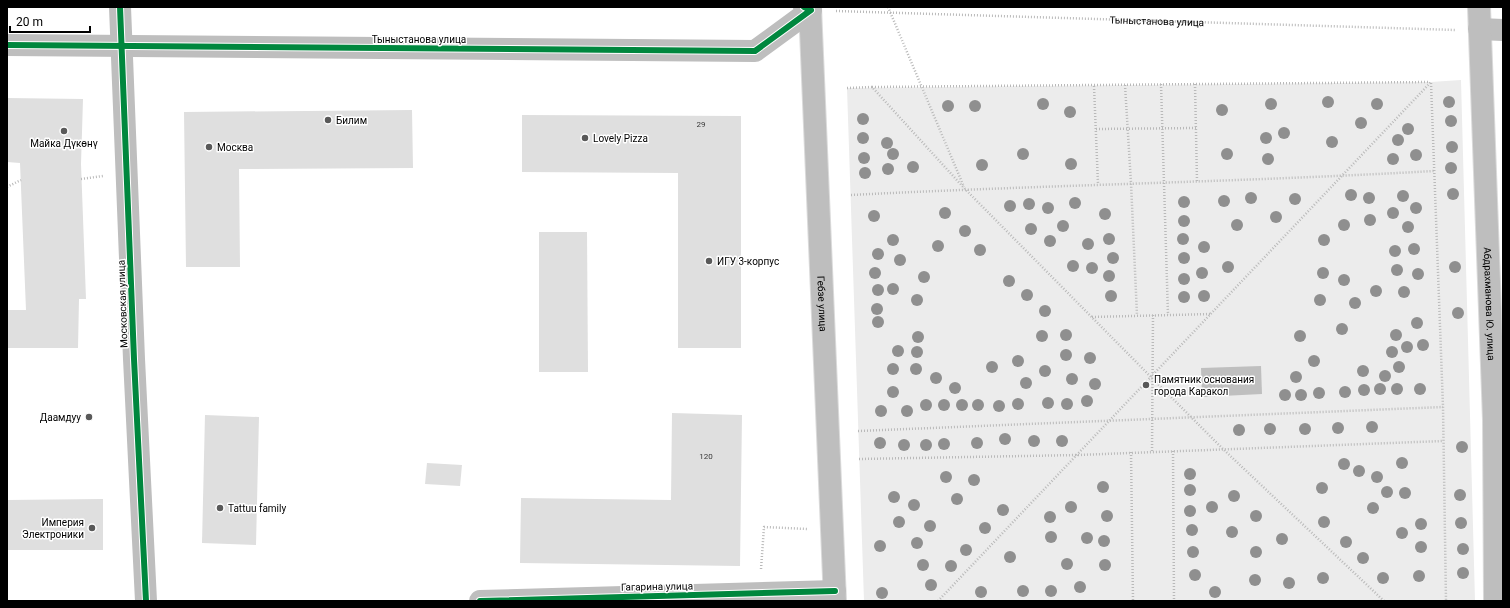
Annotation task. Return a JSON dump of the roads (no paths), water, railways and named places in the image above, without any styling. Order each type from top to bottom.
[{"type":"street","name":"Московская улица","points":[[120,7],[134,359],[146,601]]},
{"type":"street","name":"Абдрахманова Ю. улица","points":[[1479,7],[1494,420],[1495,601]]},
{"type":"street","name":"Тыныстанова улица","points":[[7,45],[755,51],[808,8]]},
{"type":"street","name":"Гебзе улица","points":[[808,8],[835,596]]},
{"type":"street","points":[[1480,30],[1503,30]]},
{"type":"street","name":"Гагарина улица","points":[[480,601],[759,593],[835,596]]},
{"type":"place","name":"Билим","points":[[328,120]]},
{"type":"place","name":"Майка Дүкөнү","points":[[64,131]]},
{"type":"place","name":"Lovely Pizza","points":[[585,138]]},
{"type":"place","name":"Москва","points":[[209,147]]},
{"type":"place","name":"ИГУ 3-корпус","points":[[709,261]]},
{"type":"place","name":"Памятник основания города Каракол","points":[[1146,385]]},
{"type":"place","name":"Даамдуу","points":[[89,417]]},
{"type":"place","name":"Tattuu family","points":[[220,508]]},
{"type":"place","name":"Империя Электроники","points":[[92,528]]}]
